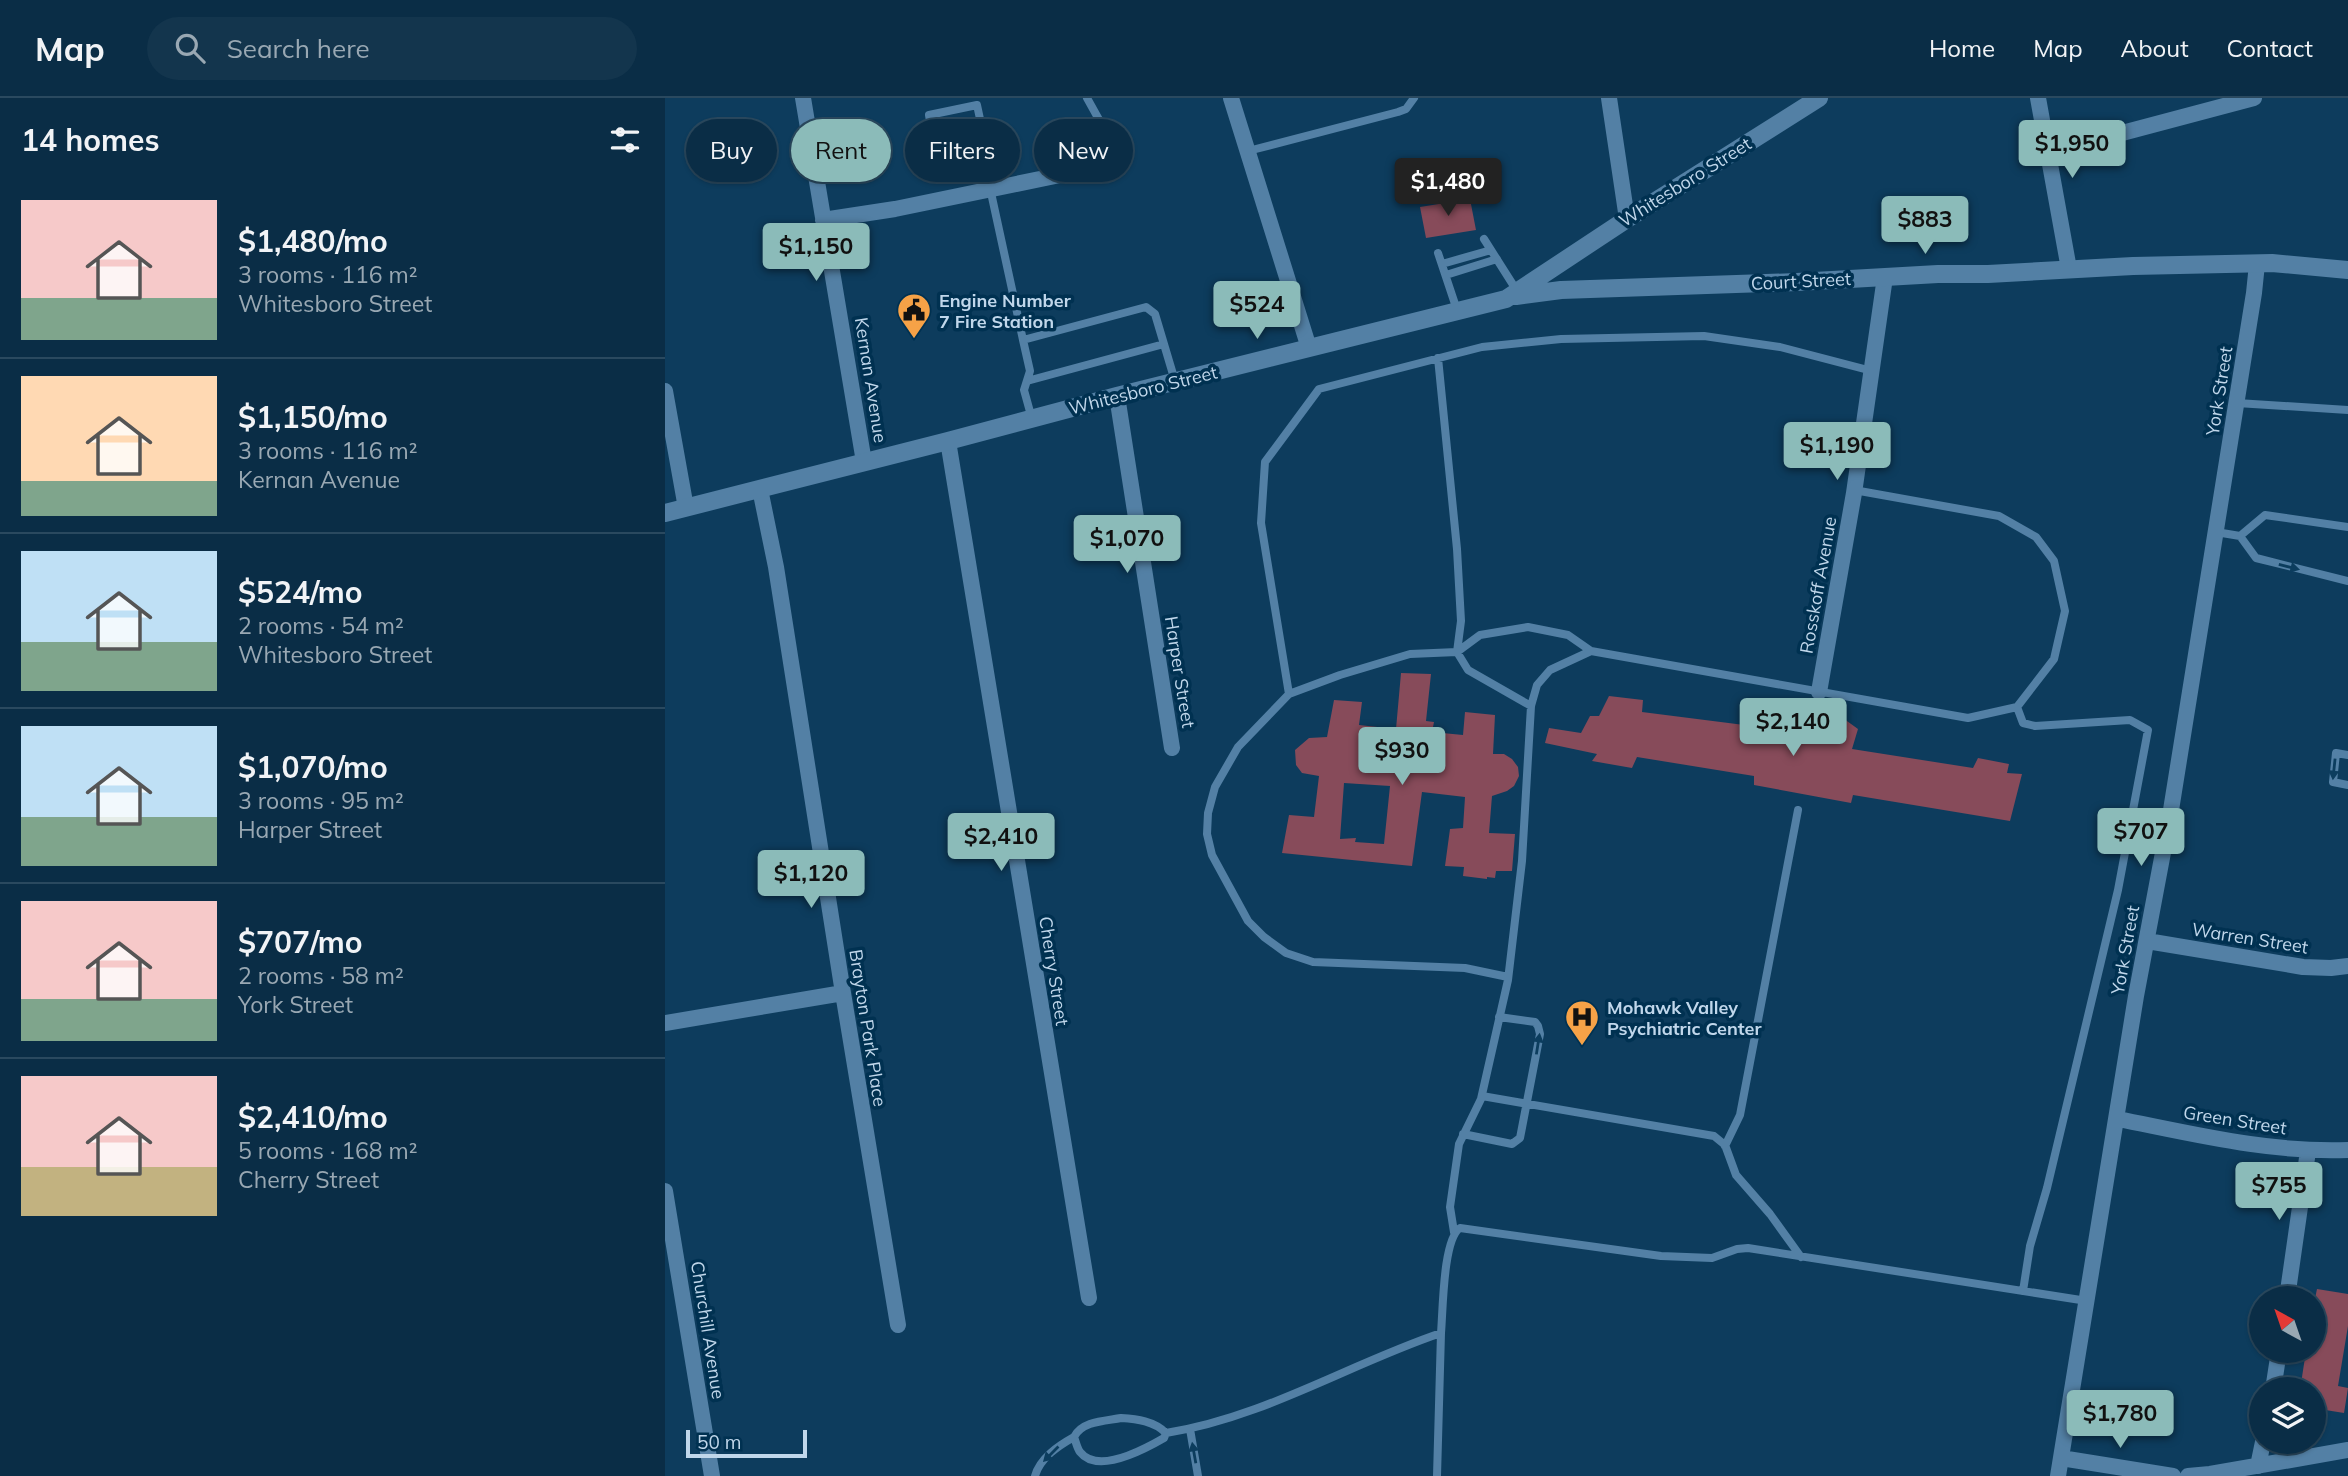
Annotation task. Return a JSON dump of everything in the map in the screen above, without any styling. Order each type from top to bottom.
[{"type":"street","name":"Kernan Avenue","points":[[803,98],[864,462]]},
{"type":"street","points":[[1231,98],[1309,348]]},
{"type":"street","points":[[1609,98],[1627,219]]},
{"type":"street","name":"Whitesboro Street","points":[[665,513],[1512,295],[1819,98]]},
{"type":"street","points":[[2038,98],[2069,270]]},
{"type":"street","points":[[2047,147],[2077,145],[2254,98]]},
{"type":"street","points":[[823,220],[895,209],[1034,180]]},
{"type":"street","name":"Court Street","points":[[1512,295],[1561,290],[2069,270],[2133,265],[2272,263],[2348,270]]},
{"type":"street","name":"York Street","points":[[2058,1476],[2171,810],[2257,264]]},
{"type":"street","name":"Rosskoff Avenue","points":[[1819,692],[1854,490],[1885,277]]},
{"type":"street","points":[[665,391],[685,508]]},
{"type":"street","name":"Harper Street","points":[[1117,396],[1173,748]]},
{"type":"street","name":"Cherry Street","points":[[948,442],[1089,1298]]},
{"type":"street","name":"Brayton Park Place","points":[[760,489],[778,580],[898,1325]]},
{"type":"street","name":"Warren Street","points":[[2147,941],[2303,967],[2330,968],[2348,965]]},
{"type":"street","points":[[665,1023],[843,993]]},
{"type":"street","name":"Green Street","points":[[2117,1119],[2225,1140],[2308,1152],[2348,1150]]},
{"type":"street","points":[[2289,1286],[2308,1152]]},
{"type":"street","name":"Churchill Avenue","points":[[665,1191],[712,1476]]},
{"type":"street","points":[[2188,1476],[2210,1475],[2348,1450]]},
{"type":"street","points":[[2258,1466],[2260,1454]]},
{"type":"street","points":[[2061,1458],[2173,1476]]},
{"type":"lane","points":[[1087,98],[1099,119]]},
{"type":"lane","points":[[1248,151],[1398,112],[1406,109],[1414,98]]},
{"type":"lane","points":[[977,105],[988,156],[938,168],[929,115],[977,105]]},
{"type":"lane","points":[[990,182],[1030,371],[1024,390],[1032,419]]},
{"type":"lane","points":[[1484,239],[1497,260],[1512,295]]},
{"type":"lane","points":[[1442,264],[1491,250]]},
{"type":"lane","points":[[1439,253],[1458,311]]},
{"type":"lane","points":[[1446,275],[1497,260]]},
{"type":"lane","points":[[1023,340],[1146,307],[1155,314],[1175,382]]},
{"type":"lane","points":[[1289,694],[1261,523],[1265,462],[1319,388],[1482,347],[1561,339],[1704,336],[1780,347],[1872,371]]},
{"type":"lane","points":[[1027,381],[1164,344]]},
{"type":"lane","points":[[1438,358],[1457,550],[1461,621],[1457,652],[1468,670],[1531,706]]},
{"type":"lane","points":[[2237,403],[2348,410]]},
{"type":"lane","points":[[1508,977],[1465,968],[1313,962],[1286,953],[1263,937],[1248,920],[1212,855],[1207,834],[1208,813],[1215,787],[1238,747],[1289,694],[1410,654],[1457,652],[1480,635],[1528,627],[1568,635],[1591,650],[1968,718],[2017,707],[2054,659],[2065,611],[2054,561],[2036,537],[1999,516],[1854,490]]},
{"type":"lane","points":[[2240,536],[2265,516],[2348,527]]},
{"type":"lane","points":[[2215,532],[2240,536],[2256,558],[2348,581]]},
{"type":"lane","points":[[1437,1476],[1441,1333],[1448,1248],[1454,1232],[1450,1207],[1459,1144],[1482,1096],[1508,977],[1522,861],[1531,706],[1537,685],[1551,670],[1591,650]]},
{"type":"lane","points":[[2017,707],[2023,723],[2035,726],[2130,720],[2148,730],[2118,890],[2047,1188],[2030,1247],[2023,1291]]},
{"type":"lane","points":[[2348,755],[2336,753],[2333,782],[2348,785]]},
{"type":"lane","points":[[1725,1146],[1740,1115],[1798,810]]},
{"type":"lane","points":[[1463,1134],[1516,1143],[1520,1138],[1540,1034],[1535,1022],[1499,1017]]},
{"type":"lane","points":[[1482,1096],[1714,1136],[1725,1146],[1736,1175],[1770,1214],[1801,1256]]},
{"type":"lane","points":[[1454,1232],[1461,1228],[1661,1256],[1712,1258],[1748,1248],[2087,1301]]},
{"type":"lane","points":[[1166,1433],[1190,1429],[1288,1396],[1441,1333]]},
{"type":"lane","points":[[1035,1476],[1038,1468],[1057,1446],[1074,1437],[1077,1431],[1086,1425],[1121,1418],[1133,1419],[1158,1425],[1166,1433]]},
{"type":"lane","points":[[1190,1429],[1198,1476]]},
{"type":"lane","points":[[1074,1437],[1079,1451],[1086,1458],[1096,1461],[1139,1453],[1164,1438],[1166,1433]]},
{"type":"building","points":[[1470,199],[1476,230],[1426,238],[1420,207]]},
{"type":"building","points":[[1401,673],[1431,674],[1426,721],[1434,722],[1432,732],[1463,735],[1465,712],[1495,715],[1493,754],[1504,754],[1512,759],[1518,767],[1519,776],[1514,786],[1492,796],[1489,833],[1515,834],[1512,871],[1496,871],[1495,878],[1487,879],[1463,876],[1464,867],[1445,866],[1450,829],[1463,828],[1465,797],[1422,792],[1412,866],[1282,853],[1289,815],[1314,817],[1319,776],[1302,773],[1296,765],[1295,750],[1309,738],[1327,737],[1334,700],[1362,702],[1359,725],[1396,729]],"holes":[[[1344,783],[1390,786],[1384,844],[1355,842],[1356,838],[1340,839]]]},
{"type":"building","points":[[1609,696],[1643,700],[1642,712],[1760,727],[1767,712],[1776,704],[1840,716],[1858,729],[1852,749],[1973,768],[1978,758],[2009,764],[2007,773],[2022,774],[2010,821],[1853,795],[1851,803],[1754,785],[1754,776],[1637,757],[1632,768],[1592,761],[1597,754],[1545,743],[1549,728],[1581,733],[1590,716],[1599,716]]},
{"type":"building","points":[[2326,1290],[2348,1294],[2348,1326],[2338,1386],[2348,1388],[2344,1413],[2326,1410],[2326,1377],[2302,1377],[2304,1363],[2326,1363]]},
{"type":"place","name":"Engine Number 7 Fire Station","points":[[914,340]]},
{"type":"place","name":"Mohawk Valley Psychiatric Center","points":[[1582,1047]]}]
